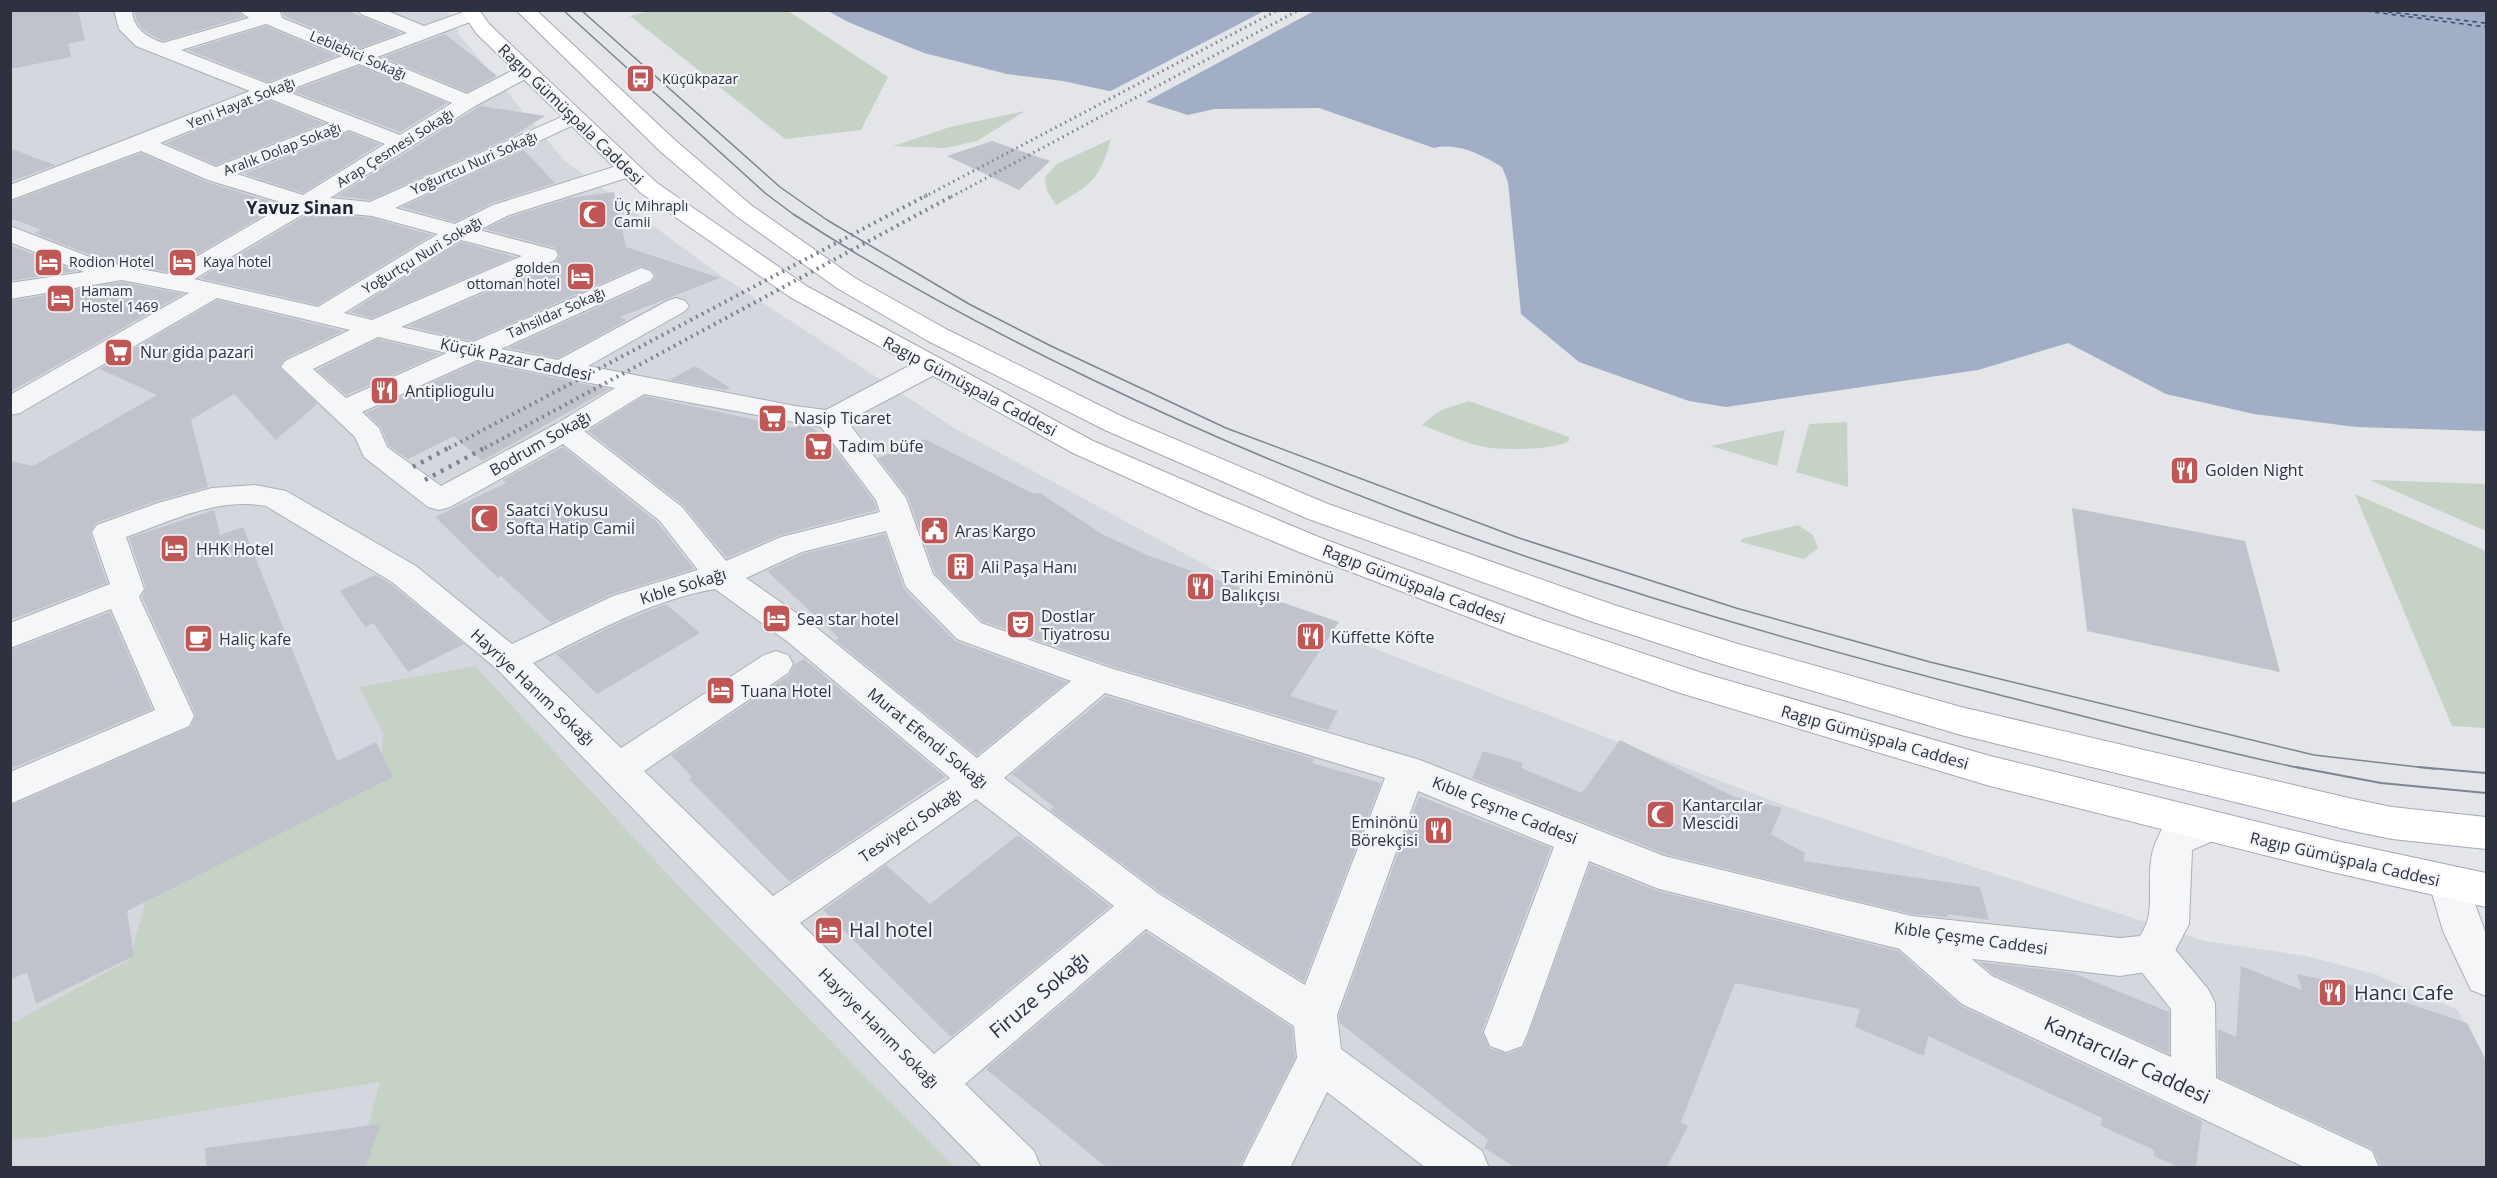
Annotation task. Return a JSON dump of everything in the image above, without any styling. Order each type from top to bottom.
[{"type":"main road","name":"Ragıp Gümüşpala Caddesi","points":[[525,10],[669,147],[743,210],[837,276],[937,335],[1115,424],[1317,511],[1602,613],[1949,718],[2091,754],[2392,823],[2487,833]]},
{"type":"main road","name":"Ragıp Gümüşpala Caddesi","points":[[471,13],[483,29],[628,170],[648,188],[729,246],[799,292],[930,366],[1083,447],[1212,504],[1310,545],[1527,627],[1693,684],[1969,765],[2092,797],[2208,826],[2474,881]]},
{"type":"main road","points":[[2091,754],[2092,797]]},
{"type":"street","points":[[123,10],[123,17],[133,35],[143,42],[403,144]]},
{"type":"street","name":"Leblebici Sokağı","points":[[247,10],[468,102]]},
{"type":"street","points":[[164,49],[291,10]]},
{"type":"street","points":[[368,10],[425,33]]},
{"type":"street","name":"Yeni Hayat Sokağı","points":[[10,193],[142,143],[267,91],[425,33],[471,13]]},
{"type":"street","name":"Arap Çesmesi Sokağı","points":[[171,282],[306,203],[468,102],[526,71]]},
{"type":"street","name":"Yoğurtcu Nuri Sokağı","points":[[373,209],[575,117]]},
{"type":"street","name":"Aralık Dolap Sokağı","points":[[216,175],[348,123]]},
{"type":"street","points":[[142,143],[216,175],[306,203],[373,209],[425,220],[546,255],[378,327],[294,367],[344,410]]},
{"type":"street","name":"Yoğurtçu Nuri Sokağı","points":[[323,315],[457,231],[501,210],[628,170]]},
{"type":"street","name":"Küçük Pazar Caddesi","points":[[10,233],[94,267],[213,290],[378,327],[471,351],[795,415],[830,419]]},
{"type":"street","points":[[10,291],[126,273]]},
{"type":"street","name":"Tahsildar Sokağı","points":[[344,410],[641,276]]},
{"type":"street","points":[[10,406],[213,290]]},
{"type":"street","points":[[562,369],[676,306]]},
{"type":"street","points":[[830,419],[930,366]]},
{"type":"street","name":"Bodrum Sokağı","points":[[344,410],[369,434],[374,451],[439,500],[566,429],[640,384]]},
{"type":"street","name":"Kıble Çeşme Caddesi","points":[[830,419],[891,498],[918,579],[969,631],[1100,678],[1407,770],[1659,872],[1912,934],[2120,957],[2152,953]]},
{"type":"street","name":"Murat Efendi Sokağı","points":[[566,429],[576,440],[671,514],[721,577],[800,633],[977,779],[1144,906],[1315,1015]]},
{"type":"street","name":"Hayriye Hanım Sokağı","points":[[120,592],[128,589],[108,532],[214,497],[255,492],[275,498],[405,574],[509,660],[620,768],[1017,1167]]},
{"type":"street","name":"Kıble Sokağı","points":[[509,660],[625,604],[686,583],[721,577],[792,544],[898,518]]},
{"type":"street","points":[[10,636],[120,592],[176,716],[10,789]]},
{"type":"street","points":[[620,768],[776,664]]},
{"type":"street","name":"Tesviyeci Sokağı","points":[[771,920],[977,779],[1100,678]]},
{"type":"street","points":[[1265,1167],[1320,1060],[1315,1015],[1407,770]]},
{"type":"street","points":[[2193,1090],[2193,1003],[2152,953],[2168,926],[2171,897],[2170,853],[2176,840],[2208,826]]},
{"type":"street","points":[[1506,1032],[1577,839]]},
{"type":"street","points":[[2474,881],[2464,931],[2487,977]]},
{"type":"street","name":"Firuze Sokağı","points":[[933,1083],[1144,906]]},
{"type":"street","name":"Kantarcılar Caddesi","points":[[1912,934],[1977,990],[2355,1167]]},
{"type":"street","points":[[1320,1060],[1465,1167]]},
{"type":"shaded area","points":[[10,11],[448,11],[460,36],[564,160],[717,273],[956,429],[1323,629],[1799,811],[2205,941],[2306,956],[2375,974],[2458,1010],[2486,1070],[2486,1167],[11,1167]]},
{"type":"green space","points":[[652,10],[788,11],[888,77],[861,130],[785,139],[630,16]]},
{"type":"green space","points":[[1025,111],[977,141],[945,148],[893,146],[950,127]]},
{"type":"green space","points":[[1111,139],[1103,163],[1092,180],[1078,192],[1056,205],[1047,191],[1045,177],[1057,164]]},
{"type":"green space","points":[[1469,401],[1569,437],[1569,441],[1540,448],[1488,448],[1465,442],[1422,425],[1441,410]]},
{"type":"green space","points":[[1847,422],[1848,487],[1796,472],[1809,424]]},
{"type":"green space","points":[[1785,430],[1777,466],[1711,446]]},
{"type":"green space","points":[[2370,480],[2486,484],[2486,531]]},
{"type":"green space","points":[[2355,494],[2486,551],[2486,728],[2452,726]]},
{"type":"green space","points":[[1798,525],[1813,535],[1818,548],[1804,559],[1741,542],[1741,539]]},
{"type":"green space","points":[[475,666],[675,882],[954,1167],[357,1167],[380,1082],[37,1138],[11,1139],[10,1020],[15,1022],[129,960],[147,898],[380,777],[383,733],[359,687]]},
{"type":"water","points":[[828,11],[2486,11],[2486,431],[2356,427],[2254,414],[2166,394],[2068,343],[1978,370],[1726,407],[1689,401],[1579,362],[1521,314],[1508,182],[1502,167],[1478,154],[1461,148],[1434,148],[1319,108],[1214,109],[1188,115],[1118,93],[1063,81],[1007,74],[924,53],[848,22]]},
{"type":"pier","points":[[1264,11],[1314,11],[1142,104],[1105,94]]},
{"type":"building","points":[[10,10],[78,10],[85,40],[68,44],[71,57],[10,69]]},
{"type":"building","points":[[134,10],[236,10],[244,17],[163,41],[143,30]]},
{"type":"building","points":[[282,10],[346,10],[401,33],[360,48],[284,16]]},
{"type":"building","points":[[266,26],[336,56],[268,82],[188,50]]},
{"type":"building","points":[[445,34],[497,76],[467,92],[383,57]]},
{"type":"building","points":[[359,66],[447,103],[400,132],[292,91]]},
{"type":"building","points":[[268,100],[324,123],[216,165],[166,143]]},
{"type":"building","points":[[480,106],[545,116],[511,137],[370,200],[337,196]]},
{"type":"building","points":[[349,132],[380,144],[303,193],[244,174]]},
{"type":"building","points":[[992,141],[1050,161],[1019,190],[947,156]]},
{"type":"building","points":[[10,148],[38,159],[55,165],[10,182]]},
{"type":"building","points":[[524,150],[555,183],[492,203],[455,222],[402,207]]},
{"type":"building","points":[[141,153],[207,182],[281,205],[167,272],[101,259],[34,233],[41,230],[10,218],[10,202]]},
{"type":"building","points":[[614,192],[626,247],[720,278],[620,317],[627,320],[558,358],[508,348],[651,283],[656,276],[652,270],[640,266],[471,341],[408,326],[556,262],[560,256],[556,248],[485,229],[510,217],[570,198]]},
{"type":"building","points":[[311,212],[372,218],[432,235],[318,305],[200,278]]},
{"type":"building","points":[[461,242],[515,257],[372,318],[350,312]]},
{"type":"building","points":[[10,245],[76,271],[10,281]]},
{"type":"building","points":[[122,282],[183,294],[10,392],[10,301]]},
{"type":"building","points":[[217,300],[343,331],[284,359],[279,367],[354,439],[317,404],[276,440],[234,394],[191,420],[208,487],[157,501],[96,523],[90,533],[107,583],[10,620],[10,461],[33,466],[157,395],[100,369]]},
{"type":"building","points":[[378,339],[440,354],[346,395],[317,370]]},
{"type":"building","points":[[477,362],[609,389],[482,461],[454,436],[408,459],[389,446],[381,427],[366,413]]},
{"type":"building","points":[[695,366],[730,388],[725,390],[670,380]]},
{"type":"building","points":[[644,396],[795,428],[800,425],[811,427],[829,441],[874,501],[877,510],[780,535],[727,558],[683,505],[588,431]]},
{"type":"building","points":[[925,439],[1034,494],[1040,493],[1102,534],[1149,556],[1339,622],[1290,696],[1338,711],[1328,730],[1111,666],[982,621],[935,573],[908,497],[878,458]]},
{"type":"building","points":[[563,447],[658,523],[694,569],[612,594],[551,623],[501,576],[498,578],[435,517],[506,483],[503,480]]},
{"type":"building","points":[[2072,508],[2245,541],[2280,672],[2087,631]]},
{"type":"building","points":[[214,510],[220,535],[243,527],[337,761],[376,742],[393,777],[127,911],[134,956],[36,1004],[27,972],[10,980],[10,806],[191,727],[196,715],[142,597],[146,588],[129,538]]},
{"type":"building","points":[[885,534],[904,589],[955,641],[1067,682],[977,755],[835,640],[839,638],[767,571],[803,554]]},
{"type":"building","points":[[375,575],[391,584],[464,644],[408,672],[373,623],[365,627],[340,591]]},
{"type":"building","points":[[666,604],[700,633],[597,694],[556,654],[623,621]]},
{"type":"building","points":[[110,612],[152,709],[10,769],[10,650]]},
{"type":"building","points":[[804,659],[945,777],[790,882],[689,779],[692,777],[671,755],[789,675],[795,664]]},
{"type":"building","points":[[1106,696],[1314,759],[1312,763],[1381,783],[1304,982],[1160,892],[1050,810],[1054,807],[1012,774]]},
{"type":"building","points":[[1620,740],[1735,797],[1782,808],[1771,834],[1805,853],[1803,861],[1980,887],[1989,920],[1948,914],[1947,917],[1912,914],[1665,854],[1472,778],[1483,751],[1523,763],[1521,768],[1582,793]]},
{"type":"building","points":[[1419,796],[1551,848],[1482,1031],[1489,1048],[1507,1054],[1524,1047],[1590,864],[1658,891],[1898,951],[1961,1006],[2202,1121],[2196,1167],[2178,1167],[2154,1156],[2154,1150],[2101,1126],[2102,1118],[1928,1036],[1924,1056],[1855,1027],[1860,1009],[1735,983],[1681,1122],[1688,1126],[1667,1167],[1515,1167],[1484,1148],[1488,1140],[1340,1023],[1339,1015]]},
{"type":"building","points":[[1018,835],[1110,906],[951,1037],[823,910],[886,865],[930,904]]},
{"type":"building","points":[[1146,932],[1292,1027],[1295,1058],[1239,1167],[1106,1167],[986,1069]]},
{"type":"building","points":[[1979,962],[2073,973],[2169,1012],[2169,1054],[1993,974]]},
{"type":"building","points":[[2241,966],[2302,990],[2297,974],[2356,986],[2467,1023],[2487,1062],[2487,1167],[2381,1167],[2373,1149],[2218,1077],[2218,1029],[2236,1037]]},
{"type":"building","points":[[380,1124],[366,1167],[206,1167],[205,1148]]},
{"type":"ferry route","points":[[2358,10],[2486,27]]},
{"type":"ferry route","points":[[2371,10],[2486,23]]},
{"type":"tram line","points":[[563,10],[765,193],[793,214],[902,281],[977,322],[1200,430],[1423,520],[1650,597],[1880,664],[2149,733],[2304,769]]},
{"type":"tram line","points":[[581,10],[780,187],[827,220],[969,304],[1051,346],[1226,428],[1519,538],[1736,608],[1930,662],[2314,755],[2435,769]]},
{"type":"tram line","points":[[2296,767],[2381,783],[2486,793]]},
{"type":"tram line","points":[[2418,767],[2486,773]]},
{"type":"railway","points":[[924,197],[1278,10]]},
{"type":"railway","points":[[951,197],[1299,10]]},
{"type":"railway","points":[[449,448],[927,195]]},
{"type":"railway","points":[[485,448],[954,195]]},
{"type":"railway","points":[[413,467],[452,446]]},
{"type":"railway","points":[[425,480],[488,446]]},
{"type":"place","name":"Küçükpazar","points":[[641,79]]},
{"type":"place","name":"Üç Mihraplı Camii","points":[[593,214]]},
{"type":"place","name":"Rodion Hotel","points":[[48,262]]},
{"type":"place","name":"Kaya hotel","points":[[182,262]]},
{"type":"place","name":"golden ottoman hotel","points":[[581,276]]},
{"type":"place","name":"Hamam Hostel 1469","points":[[60,299]]},
{"type":"place","name":"Nur gida pazari","points":[[119,352]]},
{"type":"place","name":"Antipliogulu","points":[[384,391]]},
{"type":"place","name":"Nasip Ticaret","points":[[773,418]]},
{"type":"place","name":"Tadım büfe","points":[[818,446]]},
{"type":"place","name":"Golden Night","points":[[2184,470]]},
{"type":"place","name":"Saatci Yokusu Softa Hatip Camiİ","points":[[485,519]]},
{"type":"place","name":"Aras Kargo","points":[[934,531]]},
{"type":"place","name":"HHK Hotel","points":[[175,549]]},
{"type":"place","name":"Ali Paşa Hanı","points":[[960,567]]},
{"type":"place","name":"Tarihi Eminönü Balıkçısı","points":[[1200,586]]},
{"type":"place","name":"Sea star hotel","points":[[776,619]]},
{"type":"place","name":"Dostlar Tiyatrosu","points":[[1020,625]]},
{"type":"place","name":"Küffette Köfte","points":[[1310,637]]},
{"type":"place","name":"Haliç kafe","points":[[198,639]]},
{"type":"place","name":"Tuana Hotel","points":[[720,691]]},
{"type":"place","name":"Kantarcılar Mescidi","points":[[1661,814]]},
{"type":"place","name":"Eminönü Börekçisi","points":[[1439,831]]},
{"type":"place","name":"Hal hotel","points":[[828,930]]},
{"type":"place","name":"Hancı Cafe","points":[[2333,993]]},
{"type":"district","name":"Yavuz Sinan","points":[[300,208]]}]
